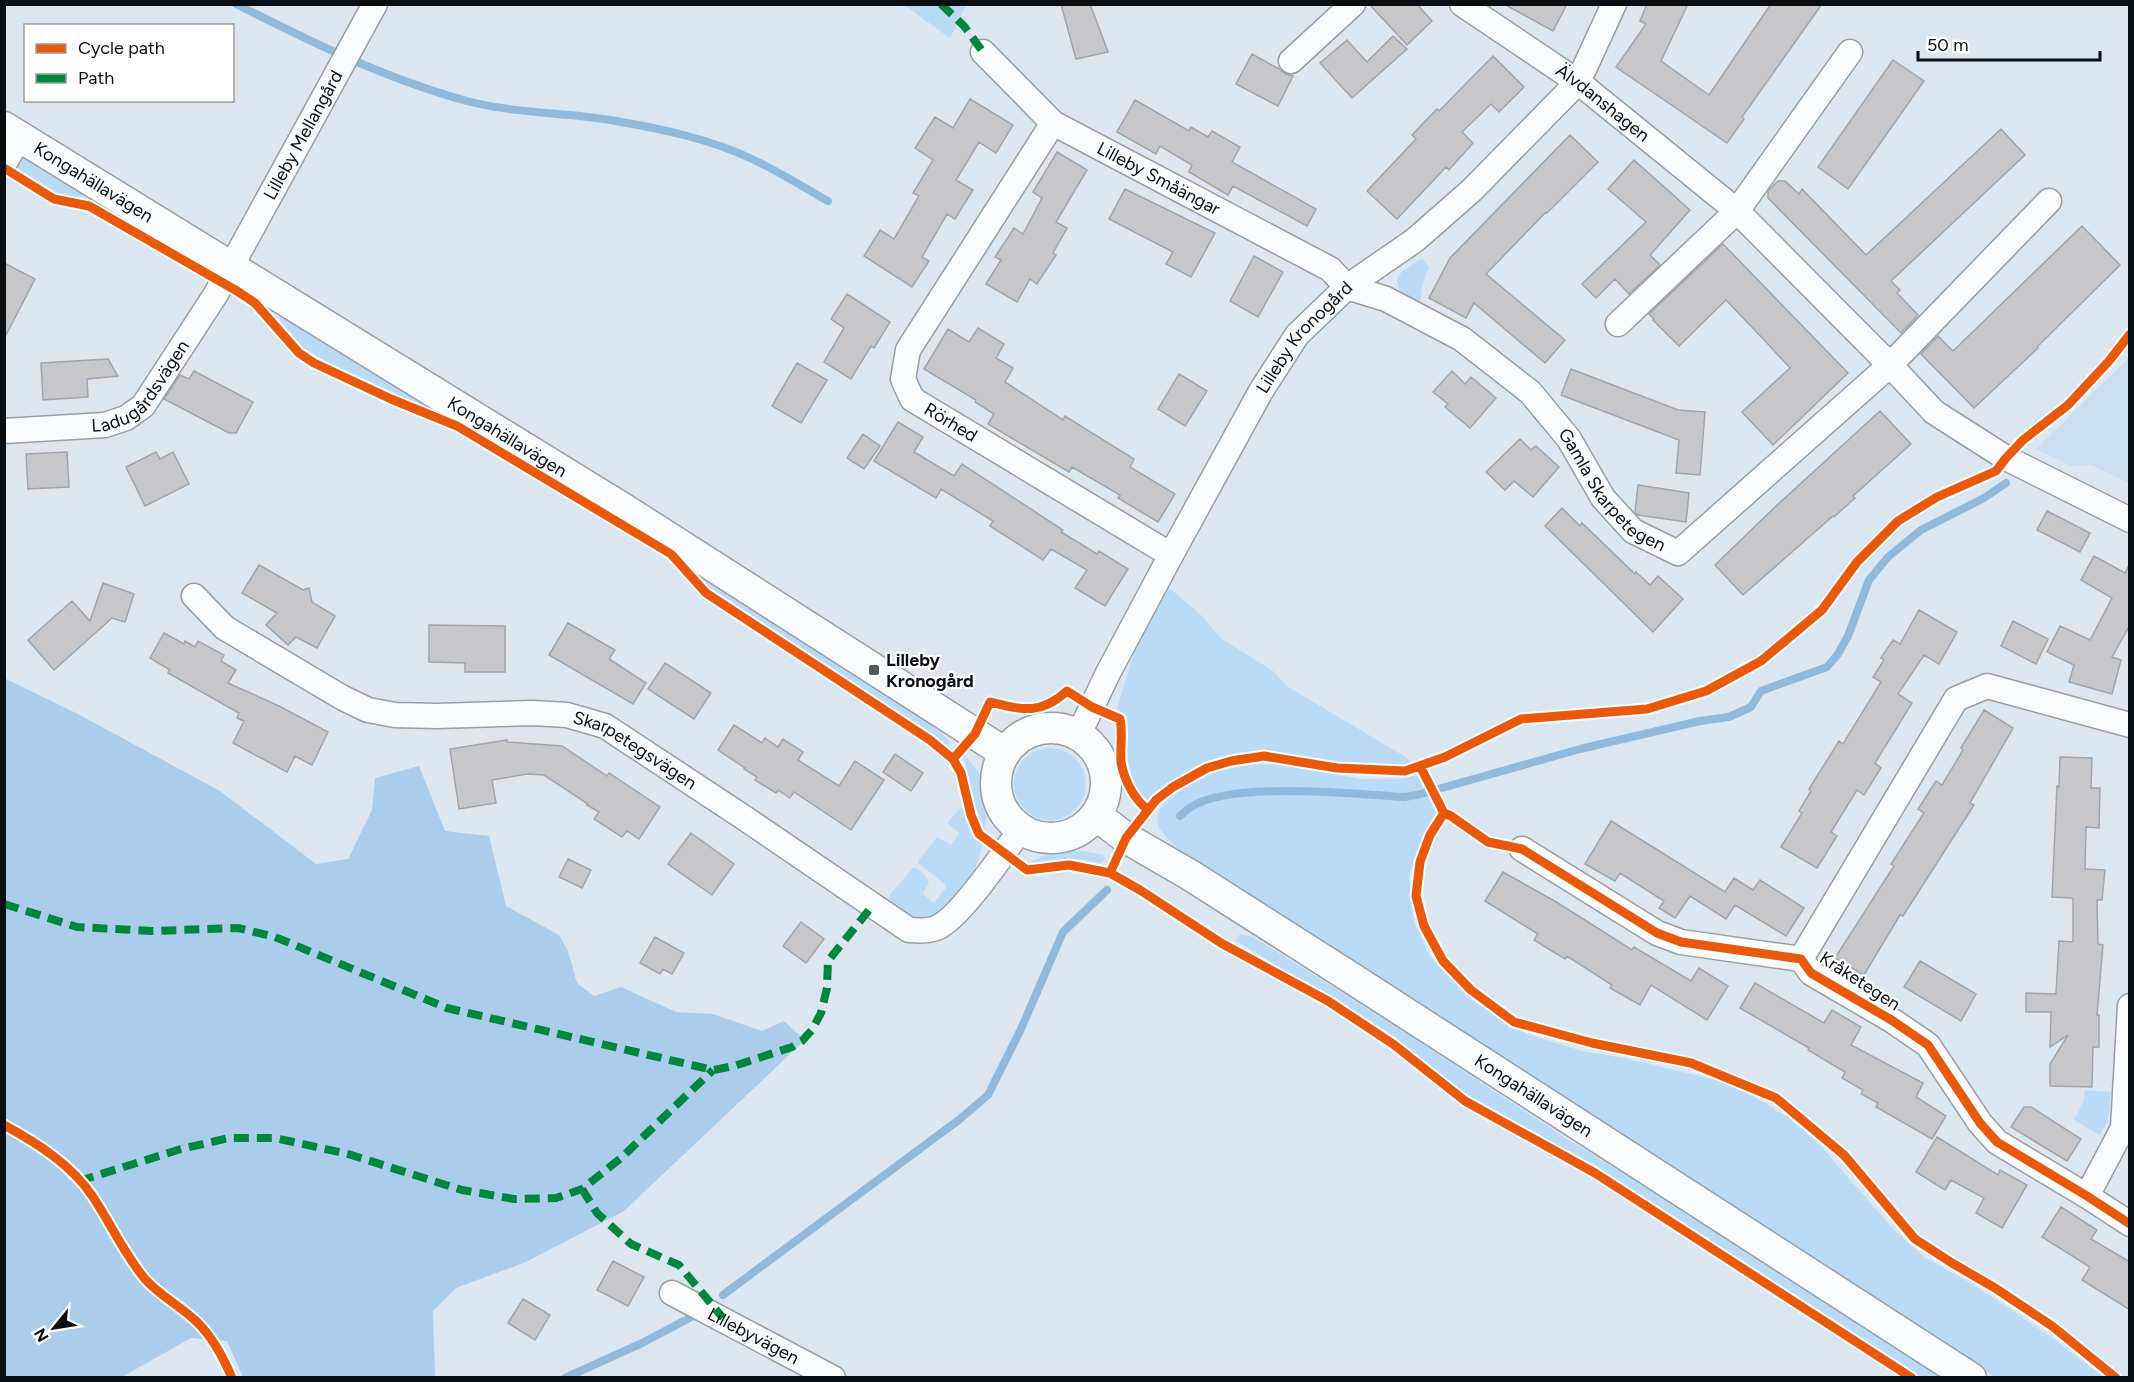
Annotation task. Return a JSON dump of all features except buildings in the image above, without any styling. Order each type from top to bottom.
[{"type":"street","points":[[1291,61],[1353,4]]},
{"type":"street","name":"Älvdanshagen","points":[[1462,4],[1578,82],[1737,210],[1934,412],[2006,458],[2130,520]]},
{"type":"street","name":"Lilleby Kronogård","points":[[1078,736],[1108,673],[1171,555],[1261,392],[1297,335],[1347,287],[1415,240],[1472,190],[1578,82],[1614,4]]},
{"type":"street","name":"Lilleby Mellangård","points":[[231,266],[370,13]]},
{"type":"street","name":"Lilleby Småängar","points":[[983,52],[1053,123],[1330,269],[1347,287]]},
{"type":"street","points":[[1618,324],[1737,210],[1850,52]]},
{"type":"street","name":"Rörhed","points":[[1053,123],[908,350],[903,379],[912,399],[1171,555]]},
{"type":"street","points":[[4,164],[12,132]]},
{"type":"street","name":"Kongahällavägen","points":[[12,132],[595,491],[1005,753]]},
{"type":"street","points":[[1890,365],[2049,201]]},
{"type":"street","name":"Ladugårdsvägen","points":[[4,431],[105,424],[126,418],[143,406],[198,324],[231,266]]},
{"type":"street","name":"Gamla Skarpetegen","points":[[1347,287],[1386,299],[1462,339],[1530,392],[1569,439],[1603,498],[1633,531],[1678,553],[1890,365]]},
{"type":"street","name":"Skarpetegsvägen","points":[[194,596],[225,628],[343,698],[368,710],[395,715],[557,714],[605,726],[744,817],[909,930],[924,931],[938,928],[957,913],[1020,829]]},
{"type":"street","name":"Kråketegen","points":[[1801,960],[1956,699],[1987,686],[2130,725]]},
{"type":"street","points":[[1058,729],[1078,736],[1095,751],[1104,771],[1105,794],[1096,815],[1081,830],[1061,837],[1040,838],[1020,829],[1005,814],[997,795],[997,773],[1005,753],[1019,738],[1038,730],[1058,729]]},
{"type":"street","name":"Kongahällavägen","points":[[1096,815],[1126,838],[1190,875],[1971,1377]]},
{"type":"street","name":"Kråketegen","points":[[1522,849],[1657,933],[1681,942],[1801,960],[1811,973],[1928,1045],[1980,1123],[1996,1142],[2130,1224]]},
{"type":"street","points":[[2087,1196],[2123,1128],[2130,1006]]},
{"type":"street","name":"Lillebyvägen","points":[[672,1293],[833,1377]]},
{"type":"shaded area","points":[[966,4],[950,38],[904,5]]},
{"type":"shaded area","points":[[23,157],[42,165],[82,192],[82,197],[63,195],[38,184],[16,166],[18,160]]},
{"type":"shaded area","points":[[1419,260],[1424,260],[1429,268],[1422,285],[1421,300],[1415,302],[1400,293],[1397,280],[1402,271]]},
{"type":"shaded area","points":[[285,314],[442,414],[345,373],[303,348],[279,319]]},
{"type":"shaded area","points":[[2129,358],[2129,483],[2091,465],[2071,466],[2036,449]]},
{"type":"shaded area","points":[[687,566],[908,706],[950,743],[945,747],[819,663],[777,632],[707,591]]},
{"type":"shaded area","points":[[1168,587],[1200,614],[1222,639],[1273,671],[1288,687],[1409,759],[1410,763],[1396,768],[1351,768],[1280,755],[1244,754],[1211,762],[1192,770],[1146,803],[1131,774],[1127,756],[1126,721],[1117,708],[1137,644]]},
{"type":"shaded area","points":[[4,678],[76,713],[220,791],[316,864],[348,859],[372,810],[375,778],[419,766],[445,831],[489,836],[506,906],[559,935],[568,951],[577,983],[594,996],[621,987],[676,1012],[713,1014],[762,1031],[784,1021],[805,1040],[624,1211],[526,1262],[456,1288],[433,1311],[435,1377],[243,1377],[227,1341],[191,1338],[122,1377],[5,1377]]},
{"type":"shaded area","points":[[1050,748],[1070,754],[1080,764],[1086,784],[1080,804],[1070,814],[1050,820],[1030,814],[1020,804],[1014,784],[1020,764],[1030,754]]},
{"type":"shaded area","points":[[964,757],[977,771],[985,790],[987,811],[984,830],[974,802]]},
{"type":"shaded area","points":[[1278,763],[1360,779],[1398,779],[1416,775],[1437,812],[1420,843],[1409,876],[1414,921],[1429,955],[1464,993],[1500,1020],[1529,1035],[1582,1051],[1717,1080],[1753,1096],[1789,1118],[1817,1142],[1893,1229],[1925,1258],[2004,1305],[2103,1377],[1995,1377],[1195,863],[1170,841],[1159,827],[1157,817],[1161,808],[1168,799],[1190,784],[1229,768]]},
{"type":"shaded area","points":[[962,806],[970,832],[982,845],[976,868],[969,882],[956,901],[940,913],[920,918],[902,914],[889,898],[914,867],[922,872],[929,882],[923,894],[934,903],[946,888],[945,884],[918,863],[937,837],[951,845],[959,833],[947,823]]},
{"type":"shaded area","points":[[1061,851],[1083,851],[1103,855],[1105,859],[1101,863],[1075,859],[1057,859],[1035,865],[1031,862]]},
{"type":"shaded area","points":[[1240,934],[1253,937],[1391,1023],[1562,1136],[1670,1201],[1940,1377],[1919,1377],[1566,1151],[1477,1102],[1411,1052],[1359,1017],[1235,940]]},
{"type":"shaded area","points":[[2085,1090],[2111,1092],[2108,1121],[2100,1135],[2074,1120],[2084,1100]]},
{"type":"waterway","points":[[236,4],[378,71],[437,92],[485,105],[598,118],[686,136],[752,159],[828,201]]},
{"type":"waterway","points":[[1180,816],[1190,808],[1209,799],[1234,794],[1294,791],[1404,797],[1417,795],[1580,749],[1700,721],[1729,717],[1751,707],[1761,691],[1827,667],[1838,654],[1848,636],[1869,580],[1888,557],[1921,530],[1984,498],[2006,483]]},
{"type":"waterway","points":[[723,1295],[960,1119],[988,1095],[1021,1029],[1063,932],[1107,890]]},
{"type":"waterway","points":[[565,1378],[642,1343],[699,1313]]},
{"type":"marked path","points":[[941,4],[964,26],[983,52]]},
{"type":"marked path","points":[[4,904],[77,927],[152,931],[238,928],[275,937],[447,1008],[713,1070],[734,1066],[792,1047],[802,1041],[812,1030],[821,1013],[827,988],[828,961],[873,905]]},
{"type":"marked path","points":[[79,1181],[181,1149],[229,1138],[275,1138],[348,1154],[462,1190],[514,1199],[556,1198],[582,1189],[621,1158],[713,1070]]},
{"type":"marked path","points":[[582,1189],[597,1213],[631,1244],[679,1265],[723,1318]]},
{"type":"cycle path","points":[[4,168],[54,199],[89,206],[237,291],[255,303],[299,353],[314,363],[391,399],[457,426],[671,554],[706,593],[930,740],[953,759],[961,773],[971,815],[979,834],[1027,870],[1069,865],[1110,873],[1140,890],[1221,943],[1328,1001],[1393,1044],[1465,1101],[1595,1173],[1912,1378]]},
{"type":"cycle path","points":[[1110,873],[1126,838],[1156,800],[1173,787],[1207,768],[1231,761],[1264,756],[1337,768],[1405,771],[1445,757],[1521,719],[1647,709],[1706,691],[1761,661],[1822,610],[1857,562],[1898,521],[1937,497],[1996,471],[2023,440],[2068,405],[2109,361],[2130,334]]},
{"type":"cycle path","points":[[953,759],[975,734],[990,702],[1012,707],[1040,707],[1058,699],[1067,691],[1092,707],[1120,719],[1121,762],[1125,776],[1134,795],[1148,810]]},
{"type":"cycle path","points":[[1420,766],[1444,813],[1488,842],[1522,849],[1657,933],[1681,942],[1801,959],[1811,973],[1893,1021],[1928,1045],[1980,1123],[1997,1142],[2130,1224]]},
{"type":"cycle path","points":[[1444,813],[1430,835],[1420,862],[1416,896],[1424,926],[1443,961],[1471,990],[1514,1022],[1592,1043],[1691,1063],[1776,1098],[1844,1155],[1915,1239],[2052,1326],[2116,1378]]},
{"type":"cycle path","points":[[4,1125],[29,1139],[75,1175],[100,1207],[137,1269],[151,1285],[192,1317],[203,1329],[217,1349],[232,1378]]},
{"type":"place","name":"Lilleby Kronogård","points":[[874,670]]}]
